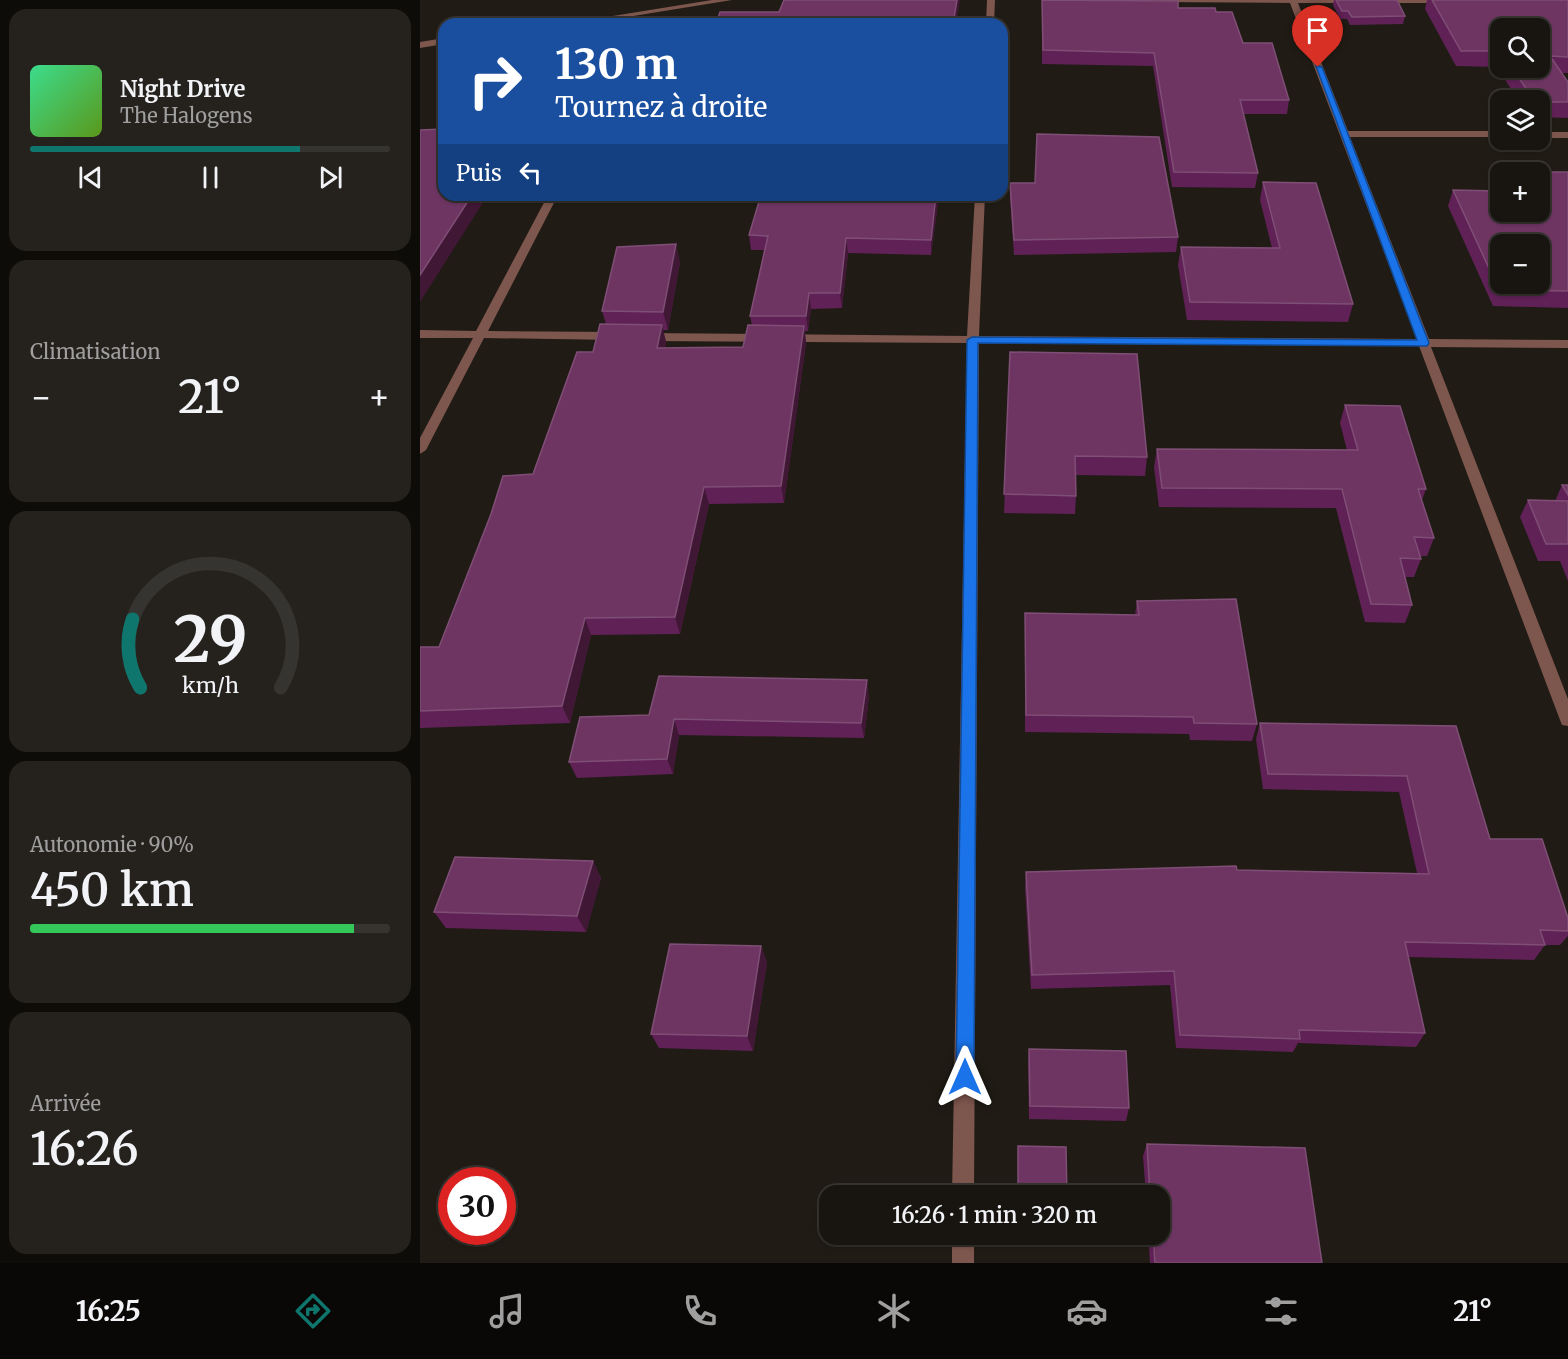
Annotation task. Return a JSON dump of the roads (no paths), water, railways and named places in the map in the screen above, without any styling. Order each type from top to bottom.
[{"type":"street","points":[[645,18],[654,0]]},
{"type":"street","points":[[611,18],[728,0]]},
{"type":"street","points":[[990,18],[991,0]]},
{"type":"street","points":[[1160,0],[1461,1]]},
{"type":"street","points":[[1294,1],[1568,720]]},
{"type":"street","points":[[420,45],[438,42]]},
{"type":"street","points":[[1343,134],[1490,134]]},
{"type":"street","points":[[1550,135],[1568,135]]},
{"type":"street","points":[[420,450],[550,201]]},
{"type":"street","points":[[963,1185],[972,340],[980,201]]},
{"type":"street","points":[[420,334],[1568,344]]},
{"type":"street","points":[[963,1245],[963,1263]]}]
